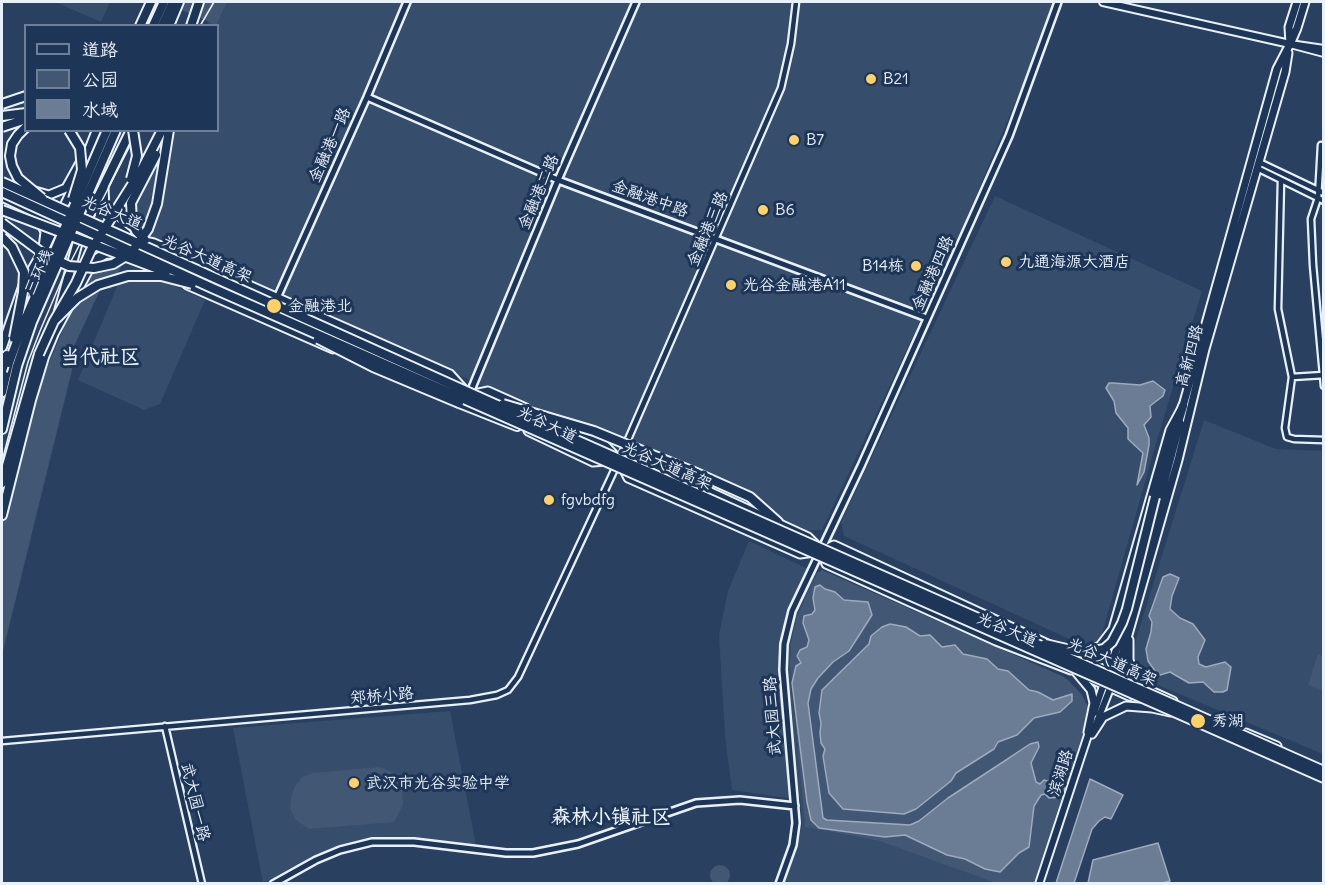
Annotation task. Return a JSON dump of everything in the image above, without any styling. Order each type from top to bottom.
[{"type":"highway","points":[[141,24],[151,2]]},
{"type":"highway","points":[[149,24],[158,2]]},
{"type":"highway","points":[[154,24],[164,2]]},
{"type":"highway","points":[[163,24],[173,2]]},
{"type":"highway","points":[[170,24],[179,2]]},
{"type":"highway","points":[[192,24],[199,2]]},
{"type":"highway","points":[[2,104],[24,97]]},
{"type":"highway","points":[[2,116],[24,112]]},
{"type":"highway","points":[[2,127],[24,120]]},
{"type":"highway","points":[[24,130],[12,144],[10,156],[12,166],[18,178],[60,207]]},
{"type":"highway","points":[[2,371],[73,200],[81,170],[80,148],[70,132]]},
{"type":"highway","points":[[2,347],[5,327],[24,284],[56,223],[60,207],[84,165],[96,132]]},
{"type":"highway","name":"三环线","points":[[2,429],[13,364],[24,322],[106,132]]},
{"type":"highway","name":"三环线","points":[[2,392],[115,132]]},
{"type":"highway","points":[[54,333],[63,291],[80,234],[131,132]]},
{"type":"highway","points":[[117,208],[134,173],[137,156],[132,132]]},
{"type":"highway","points":[[2,483],[39,354],[54,321],[76,283],[91,250],[165,132]]},
{"type":"highway","points":[[162,255],[136,231],[132,222],[131,203],[165,132]]},
{"type":"highway","points":[[2,223],[39,251],[62,263],[94,268],[113,264],[131,253],[148,229],[157,204],[166,132]]},
{"type":"highway","name":"光谷大道高架","points":[[2,181],[488,401],[1323,769]]},
{"type":"highway","name":"光谷大道高架","points":[[2,192],[189,278],[1323,779]]},
{"type":"highway","points":[[2,210],[165,272],[189,278]]},
{"type":"highway","points":[[2,237],[12,247],[24,272],[23,292],[15,335]]},
{"type":"highway","points":[[2,515],[31,400],[54,333],[93,261],[105,254],[119,253]]},
{"type":"highway","points":[[54,321],[77,298],[98,285],[128,276],[160,276],[212,288]]},
{"type":"highway","points":[[297,325],[327,345],[364,362],[459,404],[517,426]]},
{"type":"highway","points":[[16,430],[31,400]]},
{"type":"highway","points":[[488,401],[594,431],[694,472],[750,497],[778,522]]},
{"type":"highway","points":[[1003,629],[1046,644],[1084,653],[1104,649],[1112,642],[1127,609],[1155,496],[1183,406]]},
{"type":"main road","points":[[1103,2],[1323,53]]},
{"type":"main road","name":"高新四路","points":[[1112,673],[1129,630],[1178,460],[1205,349],[1285,72],[1290,44],[1290,27],[1297,2]]},
{"type":"main road","name":"高新四路","points":[[1112,673],[1176,443],[1183,406],[1277,69],[1297,28],[1305,2]]},
{"type":"main road","points":[[1290,44],[1323,48]]},
{"type":"main road","points":[[20,188],[50,195],[58,193],[66,188],[89,146]]},
{"type":"main road","name":"光谷大道","points":[[2,181],[130,237],[154,243],[450,374],[481,408],[593,462],[636,458],[808,537],[822,551],[826,564],[996,641],[1076,672],[1106,687],[1323,779]]},
{"type":"main road","points":[[104,186],[105,211],[111,221],[130,237]]},
{"type":"main road","name":"光谷大道","points":[[2,197],[212,297],[325,347],[360,357],[443,393],[469,395],[488,391],[602,442],[619,460],[628,478],[664,495],[800,554],[822,551],[834,545],[1323,769]]},
{"type":"main road","points":[[31,212],[45,232],[42,253]]},
{"type":"main road","name":"高新四路","points":[[1054,647],[1080,652],[1100,646],[1113,629],[1170,430],[1183,406]]},
{"type":"main road","points":[[1129,630],[1129,660],[1133,671],[1147,687],[1162,695]]},
{"type":"main road","points":[[1076,672],[1091,690],[1094,703],[1090,733]]},
{"type":"main road","name":"滨湖路","points":[[1041,884],[1112,673]]},
{"type":"main road","points":[[1090,733],[1103,717],[1126,706],[1152,708],[1171,713]]},
{"type":"street","name":"金融港一路","points":[[276,298],[367,97],[407,2]]},
{"type":"street","name":"金融港二路","points":[[469,395],[558,180],[636,2]]},
{"type":"street","name":"金融港三路","points":[[619,460],[781,88],[791,44],[796,2]]},
{"type":"street","name":"金融港四路","points":[[822,551],[1009,136],[1058,2]]},
{"type":"street","name":"金融港中路","points":[[367,97],[558,180],[927,318]]},
{"type":"street","points":[[1321,145],[1321,192],[1311,219],[1323,386]]},
{"type":"street","points":[[1258,165],[1281,180],[1323,201]]},
{"type":"street","points":[[1258,165],[1321,192]]},
{"type":"street","points":[[1281,180],[1278,309],[1292,377],[1285,428],[1287,436],[1294,439],[1323,440]]},
{"type":"street","points":[[1292,377],[1323,375]]},
{"type":"street","name":"郑桥小路","points":[[2,741],[470,700],[497,695],[508,690],[518,678],[619,460]]},
{"type":"street","name":"武大园三路","points":[[779,884],[794,845],[796,823],[783,670],[784,644],[792,611],[822,551]]},
{"type":"street","name":"武大园一路","points":[[165,726],[202,884]]},
{"type":"street","points":[[273,884],[316,860],[340,850],[372,842],[414,842],[506,853],[533,853],[578,844],[696,803],[740,800],[795,806]]},
{"type":"shaded area","points":[[55,2],[110,2],[101,22]]},
{"type":"shaded area","points":[[223,2],[1057,2],[953,251],[822,530],[807,530],[126,227],[123,217],[164,132],[219,132],[219,24],[208,24]]},
{"type":"shaded area","points":[[995,196],[1202,291],[1100,641],[1089,648],[844,536],[841,522]]},
{"type":"shaded area","points":[[135,268],[205,300],[160,404],[144,410],[78,380],[123,272]]},
{"type":"shaded area","points":[[1204,420],[1276,449],[1323,451],[1323,754],[1153,683],[1141,671],[1133,656],[1137,636]]},
{"type":"shaded area","points":[[749,541],[817,573],[797,617],[791,642],[790,665],[805,827],[879,841],[995,883],[783,883],[802,827],[800,797],[787,798],[732,790],[725,736],[719,635],[728,591]]},
{"type":"shaded area","name":"武汉市光谷实验中学","points":[[450,711],[476,845],[415,838],[371,838],[337,846],[263,883],[233,728]]},
{"type":"green space","points":[[186,2],[227,2],[216,24],[182,10]]},
{"type":"green space","points":[[106,256],[124,260],[111,289],[102,286],[70,355],[72,370],[2,655],[2,525],[38,389],[73,306],[95,264]]},
{"type":"green space","points":[[822,570],[1062,676],[1082,695],[1088,707],[1088,718],[1034,883],[995,883],[879,841],[805,827],[790,665],[791,642],[797,617],[817,573]]},
{"type":"green space","points":[[1318,654],[1323,656],[1323,691],[1308,685]]},
{"type":"green space","points":[[379,767],[399,778],[402,786],[403,805],[394,822],[309,829],[296,820],[290,809],[291,797],[302,777],[313,773]]},
{"type":"green space","points":[[720,865],[727,868],[730,875],[727,882],[720,885],[713,882],[710,875],[713,868]]},
{"type":"water","points":[[1153,381],[1165,390],[1163,396],[1150,406],[1151,417],[1144,425],[1149,445],[1144,472],[1137,485],[1143,453],[1128,439],[1128,428],[1116,413],[1114,401],[1106,388],[1109,383],[1140,385]]},
{"type":"water","points":[[1170,574],[1179,578],[1170,609],[1180,618],[1193,624],[1205,640],[1198,657],[1199,664],[1206,667],[1225,662],[1231,667],[1227,690],[1223,692],[1214,692],[1203,682],[1189,683],[1170,672],[1160,675],[1148,661],[1146,649],[1152,622],[1149,616],[1163,577]]},
{"type":"water","points":[[820,585],[835,592],[844,600],[868,602],[872,615],[849,651],[833,662],[811,689],[808,703],[823,818],[910,825],[1030,744],[1038,742],[1039,747],[1031,763],[1036,782],[1040,784],[1044,780],[1065,787],[1063,797],[1049,798],[1045,794],[1041,795],[1034,806],[1029,847],[1019,853],[1000,872],[947,855],[905,835],[885,837],[819,828],[811,820],[792,683],[796,666],[801,663],[797,656],[800,650],[807,647],[809,640],[803,623],[804,616],[812,614],[815,610],[813,598],[815,587]]},
{"type":"water","points":[[890,624],[906,627],[920,636],[930,635],[942,647],[955,645],[963,654],[987,659],[998,669],[1008,671],[1029,690],[1053,700],[1072,694],[1072,701],[1060,712],[1034,718],[1017,735],[998,742],[994,749],[956,773],[951,781],[916,809],[904,814],[843,809],[829,793],[823,756],[825,749],[821,743],[820,733],[819,713],[822,690],[869,644],[871,636]]},
{"type":"water","points":[[1090,779],[1123,795],[1111,819],[1105,817],[1092,829],[1074,883],[1056,883]]},
{"type":"water","points":[[1158,843],[1170,881],[1158,884],[1088,883],[1093,860]]},
{"type":"tram line","points":[[201,24],[214,2]]},
{"type":"tram line","points":[[2,461],[28,362],[40,331],[63,277],[137,132]]},
{"type":"place","name":"B21","points":[[871,79]]},
{"type":"place","name":"B7","points":[[794,140]]},
{"type":"place","name":"B6","points":[[763,210]]},
{"type":"place","name":"九通海源大酒店","points":[[1006,262]]},
{"type":"place","name":"B14栋","points":[[916,266]]},
{"type":"place","name":"光谷金融港A11","points":[[731,285]]},
{"type":"place","name":"金融港北","points":[[274,306]]},
{"type":"place","name":"fgvbdfg","points":[[549,500]]},
{"type":"place","name":"秀湖","points":[[1198,721]]},
{"type":"place","name":"武汉市光谷实验中学","points":[[354,783]]},
{"type":"district","name":"当代社区","points":[[100,357]]},
{"type":"district","name":"森林小镇社区","points":[[611,817]]}]
